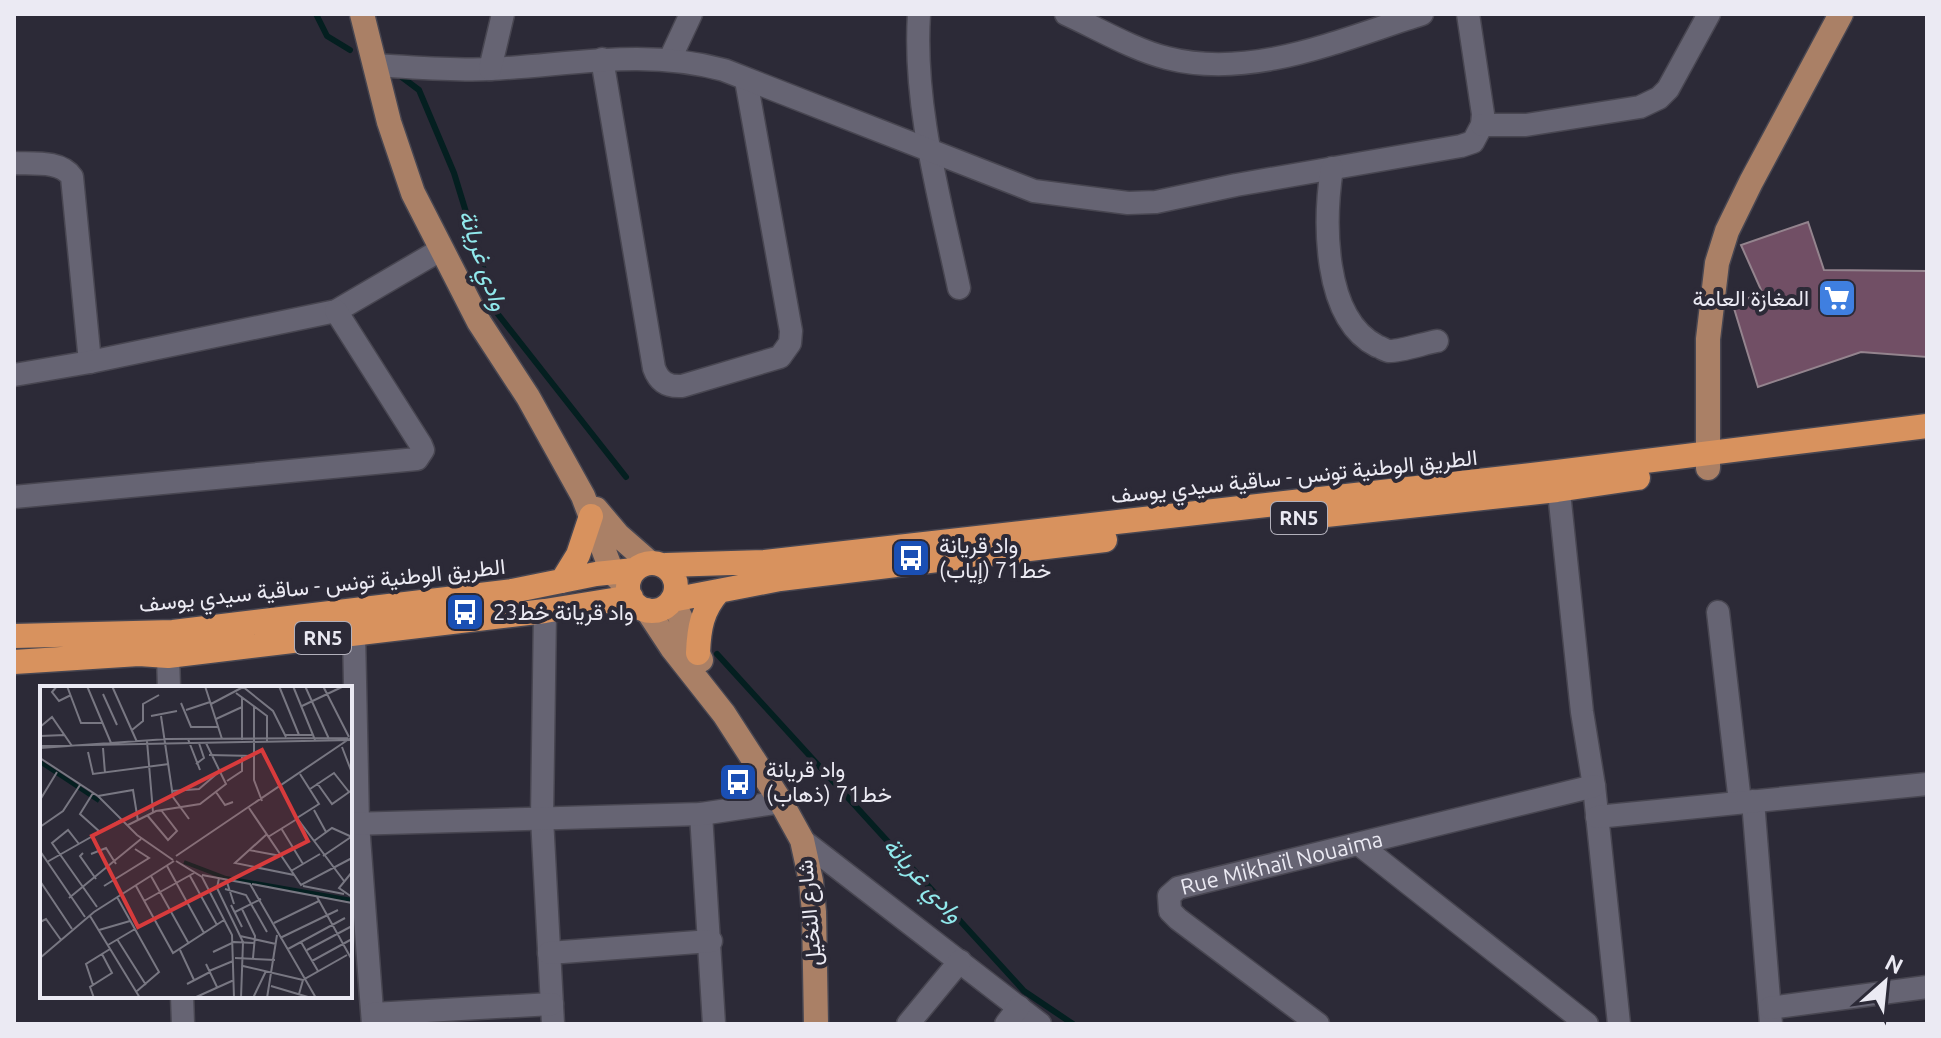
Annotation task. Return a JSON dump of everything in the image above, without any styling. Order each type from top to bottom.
[{"type":"highway","name":"الطريق الوطنية تونس - ساقية سيدي يوسف","points":[[672,600],[780,579],[1708,461],[1927,426]]},
{"type":"highway","name":"الطريق الوطنية تونس - ساقية سيدي يوسف","points":[[1708,461],[1927,442]]},
{"type":"highway","name":"الطريق الوطنية تونس - ساقية سيدي يوسف","points":[[14,636],[173,632],[512,591],[562,581],[638,581],[765,562],[1557,481]]},
{"type":"highway","points":[[562,581],[578,555],[587,506]]},
{"type":"highway","points":[[638,581],[675,577],[672,600]]},
{"type":"highway","name":"الطريق الوطنية تونس - ساقية سيدي يوسف","points":[[14,662],[139,654],[168,656],[545,611],[638,581]]},
{"type":"highway","name":"RN5","points":[[638,581],[656,611],[672,600]]},
{"type":"highway","points":[[698,653],[702,617],[719,591]]},
{"type":"main road","points":[[362,14],[389,122],[413,193],[479,322],[528,397],[587,506],[638,581]]},
{"type":"main road","points":[[1708,461],[1708,339],[1717,263],[1727,231],[1836,16]]},
{"type":"main road","points":[[587,506],[618,535],[638,581]]},
{"type":"main road","name":"شارع النخيل","points":[[638,581],[672,648],[724,714],[802,840],[814,912],[816,1024]]},
{"type":"main road","points":[[672,600],[724,714]]},
{"type":"street","points":[[490,69],[503,14]]},
{"type":"street","points":[[670,59],[691,14]]},
{"type":"street","points":[[919,14],[916,52],[930,150],[959,288]]},
{"type":"street","points":[[1066,14],[1162,57],[1214,64],[1288,55],[1422,14]]},
{"type":"street","points":[[374,65],[490,69],[602,59],[670,59],[724,70],[1034,191],[1128,203],[1156,202],[1473,142],[1482,125],[1483,114],[1468,14]]},
{"type":"street","points":[[1482,125],[1526,125],[1640,107],[1659,98],[1668,89],[1709,14]]},
{"type":"street","points":[[602,59],[654,368],[657,378],[672,387],[780,357],[790,343],[791,331],[746,80]]},
{"type":"street","points":[[14,163],[53,165],[68,171],[72,177],[90,362]]},
{"type":"street","points":[[1332,168],[1327,198],[1328,253],[1338,295],[1354,328],[1365,340],[1388,351],[1437,341]]},
{"type":"street","points":[[14,375],[336,311],[442,249]]},
{"type":"street","points":[[14,497],[417,459],[423,450],[421,445],[336,311]]},
{"type":"street","points":[[1557,481],[1619,1024]]},
{"type":"street","points":[[354,634],[354,824],[366,1006],[553,1014],[542,818],[545,611]]},
{"type":"street","points":[[1718,612],[1747,802],[1771,1016],[1927,987]]},
{"type":"street","points":[[168,656],[169,686]]},
{"type":"street","points":[[1597,817],[1927,784]]},
{"type":"street","name":"Rue Mikhaïl Nouaima","points":[[1318,1024],[1178,919],[1170,911],[1169,896],[1178,888],[1594,786]]},
{"type":"street","points":[[354,824],[701,814],[781,802]]},
{"type":"street","points":[[701,814],[714,1024]]},
{"type":"street","points":[[802,840],[960,961],[1012,1016],[1040,1024]]},
{"type":"street","points":[[1360,845],[1587,1024]]},
{"type":"street","points":[[549,953],[711,941]]},
{"type":"street","points":[[908,1024],[960,961]]},
{"type":"street","points":[[182,998],[183,1024]]},
{"type":"building","name":"المغازة العامة","points":[[1808,222],[1824,270],[1927,271],[1927,357],[1861,352],[1758,387],[1733,305],[1762,292],[1741,245]]},
{"type":"waterway","name":"وادي غريانة","points":[[316,14],[327,36],[350,50]]},
{"type":"waterway","name":"وادي غريانة","points":[[399,75],[419,90],[454,173],[497,313],[626,477]]},
{"type":"waterway","name":"وادي غريانة","points":[[717,654],[1024,991],[1073,1024]]},
{"type":"place","name":"المغازة العامة","points":[[1837,298]]},
{"type":"place","name":"واد قريانة خط71 (إياب)","points":[[911,558]]},
{"type":"place","name":"واد قريانة خط23","points":[[465,612]]},
{"type":"place","name":"واد قريانة خط71 (ذهاب)","points":[[738,782]]}]
